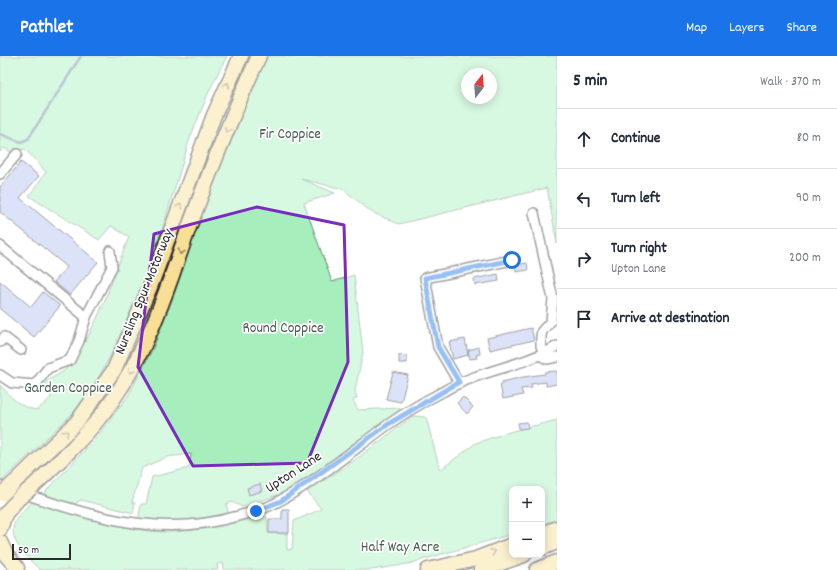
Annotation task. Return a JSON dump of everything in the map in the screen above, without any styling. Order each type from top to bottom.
[{"type":"highway","name":"Nursling Spur Motorway","points":[[1,492],[14,483],[78,422],[114,370],[150,288],[214,115],[241,56]]},
{"type":"highway","name":"Nursling Spur Motorway","points":[[0,529],[5,514],[18,499],[59,462],[98,420],[129,375],[145,346],[207,179],[259,56]]},
{"type":"highway","points":[[545,533],[557,528]]},
{"type":"highway","points":[[0,542],[6,555],[18,569]]},
{"type":"highway","points":[[545,547],[557,542]]},
{"type":"highway","points":[[428,570],[476,558],[509,546]]},
{"type":"highway","points":[[481,570],[515,558]]},
{"type":"highway","points":[[0,559],[18,569]]},
{"type":"highway","points":[[537,570],[557,562]]},
{"type":"street","points":[[0,174],[17,154]]},
{"type":"street","points":[[534,213],[553,299],[551,321],[542,330],[540,336],[542,354],[547,359],[557,357]]},
{"type":"street","points":[[0,246],[86,317]]},
{"type":"street","points":[[0,375],[12,383],[35,385],[48,368],[70,360],[79,340],[86,317],[112,267],[110,251]]},
{"type":"street","points":[[459,382],[438,347],[425,278],[512,260]]},
{"type":"street","points":[[0,342],[4,337],[21,350]]},
{"type":"street","name":"Upton Lane","points":[[1,492],[135,524],[168,527],[223,521],[256,511],[281,501],[390,423],[459,382],[542,354],[557,346]]},
{"type":"highlighted area","points":[[257,207],[344,225],[348,362],[307,463],[193,466],[138,367],[154,234]]},
{"type":"green space","name":"Garden Coppice","points":[[0,56],[227,56],[210,89],[190,138],[147,279],[115,347],[94,386],[73,413],[0,483],[0,385],[16,401],[31,409],[37,410],[51,398],[45,383],[68,367],[88,337],[103,304],[129,237],[111,226],[99,240],[29,196],[46,172],[25,149],[11,152],[4,148],[0,152]]},
{"type":"green space","points":[[266,56],[557,56],[557,244],[547,188],[399,224],[371,212],[343,189],[301,179],[335,193],[304,203],[332,282],[354,275],[363,352],[355,391],[357,398],[353,400],[358,410],[399,408],[403,412],[284,493],[242,507],[232,502],[226,504],[229,515],[197,522],[138,521],[141,504],[146,504],[152,477],[189,468],[191,454],[167,457],[142,468],[132,502],[135,503],[133,513],[81,500],[73,505],[45,497],[46,491],[96,438],[128,396],[153,348],[174,295],[233,125]]},
{"type":"green space","name":"Half Way Acre","points":[[413,416],[426,417],[440,470],[476,443],[509,432],[557,420],[557,520],[545,524],[545,486],[509,486],[509,535],[408,564],[372,570],[224,570],[223,563],[217,564],[218,570],[40,570],[19,547],[13,533],[17,518],[34,500],[115,525],[148,531],[174,532],[191,530],[265,516],[267,518],[268,533],[287,534],[287,550],[292,549],[294,521],[321,509],[307,491],[351,463]]},
{"type":"building","points":[[21,162],[39,176],[20,198],[98,262],[70,295],[54,282],[67,267],[0,212],[0,187]]},
{"type":"building","points":[[527,263],[528,270],[516,272],[515,265]]},
{"type":"building","points":[[498,274],[499,281],[475,285],[474,279]]},
{"type":"building","points":[[0,281],[31,307],[43,292],[60,306],[34,337],[0,309]]},
{"type":"building","points":[[531,328],[534,340],[490,350],[487,338]]},
{"type":"building","points":[[465,339],[468,355],[453,359],[449,342]]},
{"type":"building","points":[[479,347],[480,354],[476,355],[477,358],[470,359],[468,350]]},
{"type":"building","points":[[399,355],[407,356],[407,363],[399,363]]},
{"type":"building","points":[[557,371],[557,384],[546,386],[546,382],[531,384],[532,388],[521,389],[523,395],[503,399],[500,385],[502,385],[502,382],[545,374],[545,372]]},
{"type":"building","points":[[393,372],[408,375],[401,402],[386,399]]},
{"type":"building","points":[[463,397],[473,407],[467,414],[457,403]]},
{"type":"building","points":[[527,422],[528,428],[519,429],[518,423]]},
{"type":"building","points":[[260,484],[262,491],[249,495],[247,488]]},
{"type":"building","points":[[282,509],[289,509],[289,533],[269,533],[269,519],[282,519]]},
{"type":"waterway","points":[[0,134],[21,142],[28,139],[81,56]]},
{"type":"route","points":[[256,511],[281,501],[390,423],[459,382],[438,347],[425,278],[512,260]]},
{"type":"park label","name":"Fir Coppice","points":[[290,135]]},
{"type":"park label","name":"Round Coppice","points":[[283,329]]}]
